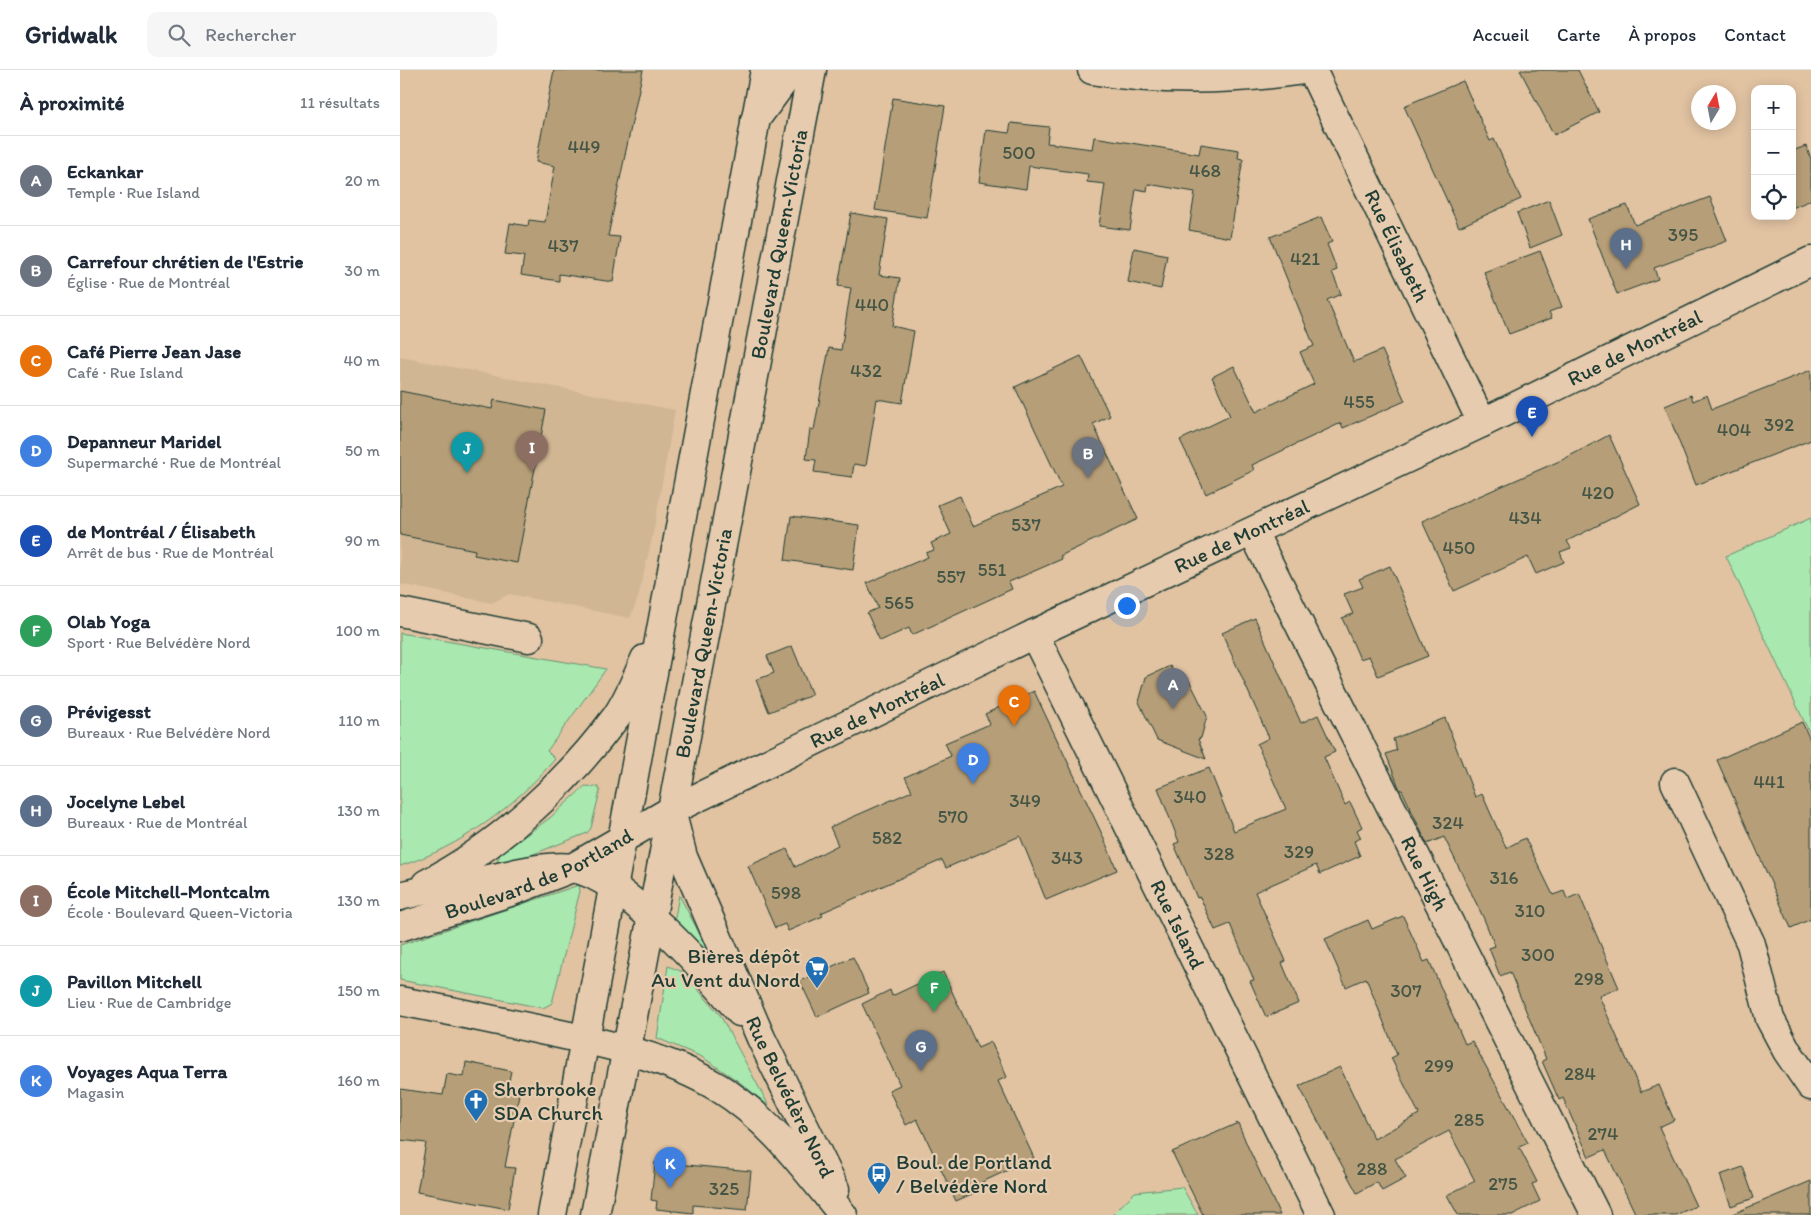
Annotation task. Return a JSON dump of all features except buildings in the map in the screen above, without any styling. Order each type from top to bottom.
[{"type":"main road","name":"Boulevard Queen-Victoria","points":[[552,1215],[765,70]]},
{"type":"main road","points":[[755,120],[792,70]]},
{"type":"main road","name":"Boulevard Queen-Victoria","points":[[595,1215],[812,70]]},
{"type":"main road","points":[[1092,70],[1151,78],[1197,79],[1257,77],[1304,70]]},
{"type":"main road","name":"Rue Élisabeth","points":[[1312,70],[1482,422]]},
{"type":"main road","name":"Rue de Montréal","points":[[672,810],[1034,634],[1482,422],[1811,261]]},
{"type":"main road","name":"Rue High","points":[[1253,532],[1596,1215]]},
{"type":"main road","points":[[402,896],[449,872],[494,840],[543,799],[580,762],[617,716],[631,690],[647,655],[667,599]]},
{"type":"main road","points":[[400,612],[529,638]]},
{"type":"main road","name":"Rue Island","points":[[1034,634],[1321,1215]]},
{"type":"main road","points":[[1675,782],[1751,944],[1770,1020],[1787,1051],[1811,1086]]},
{"type":"main road","name":"Boulevard de Portland","points":[[400,928],[510,892],[572,868],[672,810]]},
{"type":"main road","name":"Rue Belvédère Nord","points":[[672,810],[683,857],[761,1038],[847,1215]]},
{"type":"main road","points":[[402,896],[539,870],[572,868],[595,877],[614,888],[679,943],[713,980],[761,1038]]},
{"type":"main road","points":[[400,1001],[627,1048],[720,1088],[780,1139],[842,1215]]},
{"type":"shaded area","points":[[400,357],[675,410],[653,534],[638,598],[630,618],[509,594],[492,603],[400,584]]},
{"type":"green space","points":[[1811,518],[1811,736],[1726,556]]},
{"type":"green space","points":[[400,633],[606,669],[547,751],[555,759],[539,777],[504,809],[465,836],[444,848],[400,866]]},
{"type":"green space","points":[[585,786],[598,787],[600,791],[591,828],[587,833],[508,864],[497,862],[500,854],[551,817]]},
{"type":"green space","points":[[579,885],[580,891],[552,1003],[543,1008],[400,980],[400,945]]},
{"type":"green space","points":[[679,895],[711,955],[674,923]]},
{"type":"green space","points":[[668,966],[683,972],[720,1015],[769,1106],[738,1081],[702,1057],[657,1038]]},
{"type":"green space","points":[[1182,1187],[1198,1215],[1112,1215],[1135,1192]]},
{"type":"place","name":"Jocelyne Lebel","points":[[1626,269]]},
{"type":"place","name":"de Montréal / Élisabeth","points":[[1532,437]]},
{"type":"place","name":"École Mitchell-Montcalm","points":[[532,472]]},
{"type":"place","name":"Pavillon Mitchell","points":[[467,473]]},
{"type":"place","name":"Carrefour chrétien de l'Estrie","points":[[1088,478]]},
{"type":"place","name":"Eckankar","points":[[1173,709]]},
{"type":"place","name":"Café Pierre Jean Jase","points":[[1014,726]]},
{"type":"place","name":"Depanneur Maridel","points":[[973,784]]},
{"type":"place","name":"Bières dépôt Au Vent du Nord","points":[[817,989]]},
{"type":"place","name":"Olab Yoga","points":[[934,1012]]},
{"type":"place","name":"Prévigesst","points":[[921,1071]]},
{"type":"place","name":"Sherbrooke SDA Church","points":[[476,1122]]},
{"type":"place","name":"Voyages Aqua Terra","points":[[670,1188]]},
{"type":"place","name":"Boul. de Portland / Belvédère Nord","points":[[879,1195]]}]
